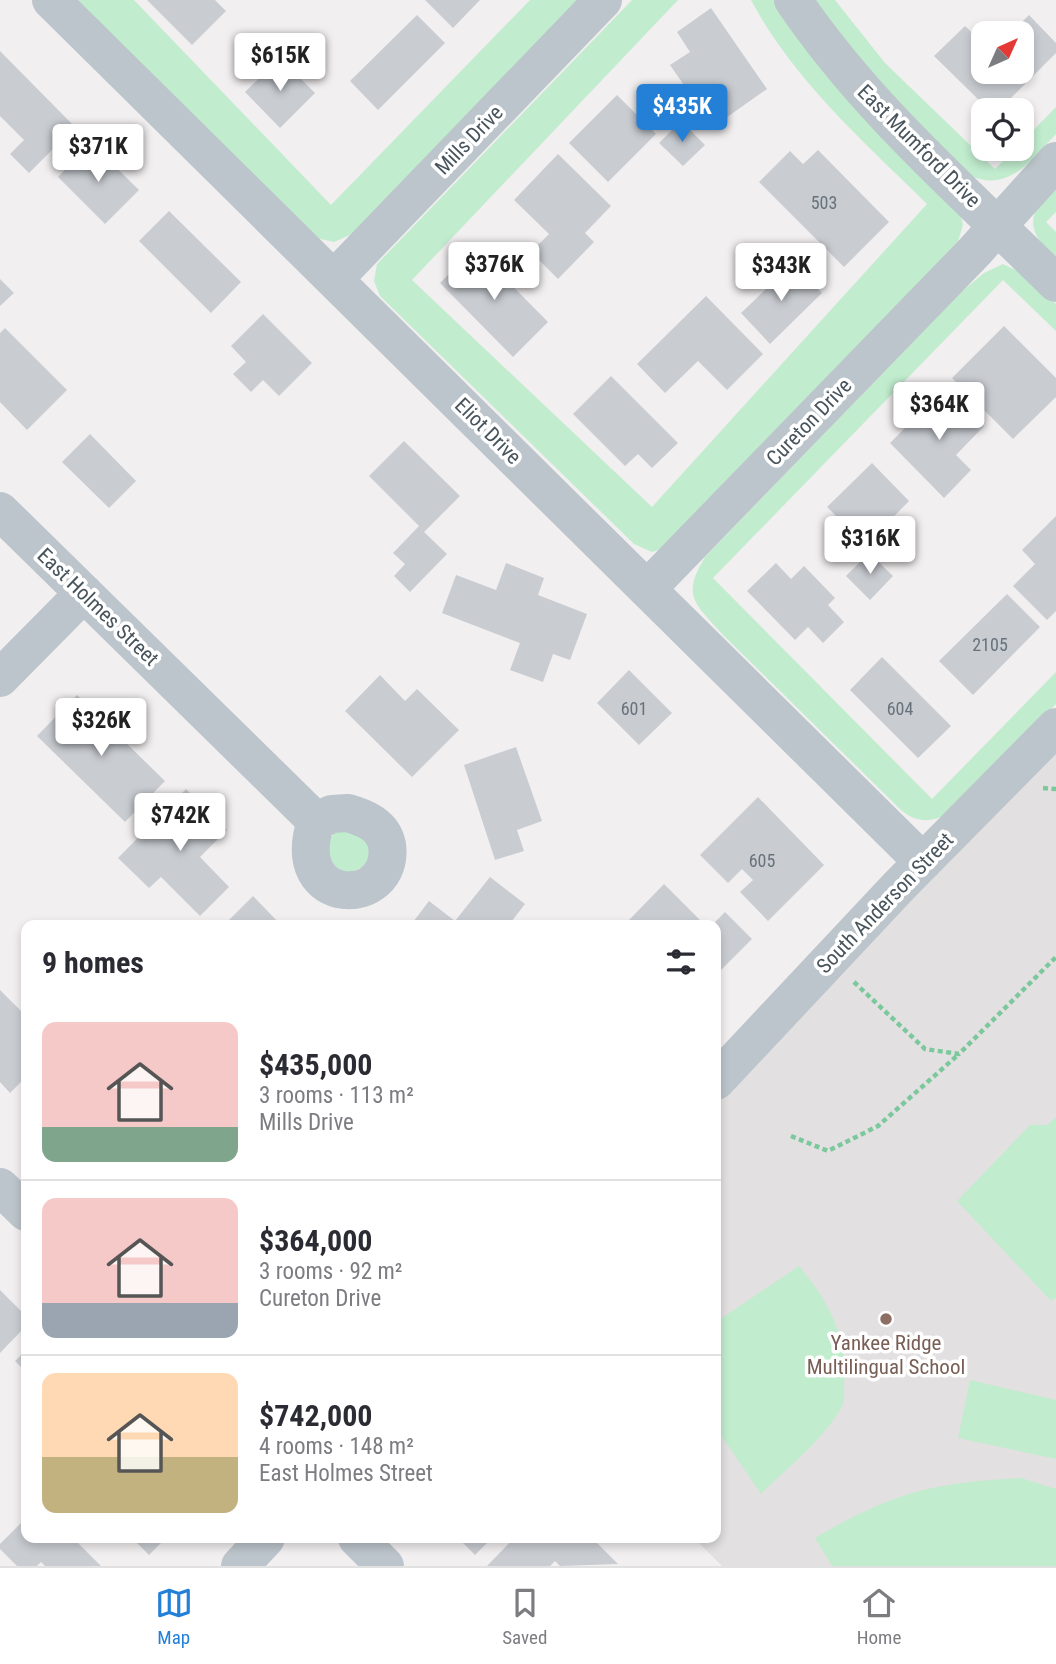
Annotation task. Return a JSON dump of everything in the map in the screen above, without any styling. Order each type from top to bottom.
[{"type":"street","name":"Eliot Drive","points":[[51,0],[923,862]]},
{"type":"street","name":"Mills Drive","points":[[334,279],[603,0]]},
{"type":"street","name":"East Mumford Drive","points":[[793,0],[825,46],[862,91],[1056,283]]},
{"type":"street","name":"Cureton Drive","points":[[648,589],[1056,161]]},
{"type":"street","name":"East Holmes Street","points":[[0,511],[316,821]]},
{"type":"street","points":[[0,678],[84,593]]},
{"type":"street","name":"South Anderson Street","points":[[721,1076],[923,862],[1056,727]]},
{"type":"street","points":[[240,1566],[261,1543]]},
{"type":"street","points":[[362,1543],[385,1566]]},
{"type":"path","points":[[1042,788],[1056,789]]},
{"type":"path","points":[[791,1136],[828,1151],[878,1126],[959,1054],[1056,957]]},
{"type":"path","points":[[855,982],[925,1049],[959,1054]]},
{"type":"shaded area","name":"Yankee Ridge Multilingual School","points":[[1056,747],[1056,1566],[722,1566],[699,1543],[721,1543],[721,1096]]},
{"type":"green space","points":[[76,0],[134,0],[331,205],[530,0],[581,0],[361,230],[334,242],[308,236]]},
{"type":"green space","points":[[632,0],[678,0],[412,280],[652,507],[927,204],[809,84],[768,29],[751,0],[775,0],[960,212],[963,225],[958,241],[668,547],[652,552],[634,544],[380,296],[374,281],[377,264]]},
{"type":"green space","points":[[811,0],[835,0],[885,63],[971,146],[971,161],[987,161],[995,169],[1003,161],[1030,161],[1020,170],[999,180],[973,177],[862,68]]},
{"type":"green space","points":[[1056,107],[1056,134],[1034,157],[1034,130]]},
{"type":"green space","points":[[1056,183],[1056,212],[1046,222],[1056,232],[1056,263],[1039,240],[1033,223],[1038,206]]},
{"type":"green space","points":[[1003,264],[1028,276],[1056,304],[1056,331],[1003,280],[713,578],[932,799],[1056,672],[1056,704],[946,815],[922,820],[901,810],[723,635],[694,599],[694,582],[705,557],[960,293],[984,273]]},
{"type":"green space","points":[[354,825],[382,856],[340,879],[325,846],[336,830]]},
{"type":"green space","points":[[1056,1117],[1056,1297],[1051,1301],[957,1201],[1030,1125],[1047,1125]]},
{"type":"green space","points":[[799,1266],[820,1294],[840,1337],[844,1369],[844,1400],[841,1408],[824,1432],[761,1494],[721,1435],[721,1319]]},
{"type":"green space","points":[[970,1380],[1056,1400],[1056,1459],[958,1438]]},
{"type":"green space","points":[[1021,1478],[1056,1489],[1056,1566],[832,1566],[815,1538],[867,1510],[914,1493],[962,1483]]},
{"type":"building","points":[[147,0],[215,0],[226,11],[192,45]]},
{"type":"building","points":[[425,0],[480,0],[453,28]]},
{"type":"building","points":[[711,8],[767,89],[713,127],[670,65],[690,52],[677,32]]},
{"type":"building","points":[[417,15],[445,43],[378,110],[350,81]]},
{"type":"building","points":[[1029,15],[1056,43],[1056,53],[1034,75],[1034,21],[1023,21]]},
{"type":"building","points":[[965,26],[971,32],[971,84],[1025,84],[1011,98],[977,98],[934,56]]},
{"type":"building","points":[[0,51],[75,127],[29,173],[10,154],[24,140],[0,116]]},
{"type":"building","points":[[280,58],[315,93],[280,128],[245,92]]},
{"type":"building","points":[[617,95],[656,134],[608,182],[569,143]]},
{"type":"building","points":[[681,121],[705,145],[683,166],[659,143]]},
{"type":"building","points":[[91,143],[139,190],[105,224],[58,177]]},
{"type":"building","points":[[818,150],[889,222],[844,267],[759,182],[790,151],[803,164]]},
{"type":"building","points":[[558,154],[611,206],[585,233],[594,242],[558,279],[531,252],[549,234],[514,200]]},
{"type":"building","points":[[169,211],[241,282],[211,313],[139,241]]},
{"type":"building","points":[[475,248],[548,322],[513,357],[440,283]]},
{"type":"building","points":[[793,263],[822,293],[770,344],[741,313]]},
{"type":"building","points":[[0,279],[14,293],[0,306]]},
{"type":"building","points":[[706,296],[763,354],[727,390],[698,361],[665,393],[637,364]]},
{"type":"building","points":[[263,314],[312,363],[279,396],[263,380],[251,392],[233,374],[246,362],[231,346]]},
{"type":"building","points":[[1004,326],[1056,378],[1056,397],[1013,439],[952,378]]},
{"type":"building","points":[[5,328],[67,390],[27,430],[0,402],[0,333]]},
{"type":"building","points":[[611,376],[678,443],[652,468],[638,454],[625,466],[573,414]]},
{"type":"building","points":[[945,388],[984,426],[956,455],[971,470],[944,498],[890,443]]},
{"type":"building","points":[[90,434],[136,481],[109,508],[62,462]]},
{"type":"building","points":[[404,441],[460,496],[424,532],[447,554],[410,592],[394,576],[405,564],[393,553],[419,526],[369,476]]},
{"type":"building","points":[[872,463],[909,501],[866,545],[827,507]]},
{"type":"building","points":[[1056,516],[1056,611],[1047,620],[1013,586],[1035,564],[1022,550]]},
{"type":"building","points":[[869,553],[893,576],[870,600],[846,576]]},
{"type":"building","points":[[506,563],[544,578],[538,595],[587,614],[570,660],[553,654],[543,682],[510,670],[520,643],[442,613],[456,575],[496,590]]},
{"type":"building","points":[[776,563],[791,579],[804,566],[835,598],[828,605],[844,622],[823,643],[808,627],[795,640],[747,591]]},
{"type":"building","points":[[1007,594],[1040,627],[973,695],[939,661]]},
{"type":"building","points":[[882,657],[951,726],[918,758],[850,690]]},
{"type":"building","points":[[629,670],[672,713],[639,745],[597,703]]},
{"type":"building","points":[[380,675],[405,701],[417,689],[459,730],[412,777],[345,711]]},
{"type":"building","points":[[77,695],[165,781],[125,822],[37,736]]},
{"type":"building","points":[[516,747],[542,821],[517,830],[524,851],[495,860],[464,765]]},
{"type":"building","points":[[186,789],[227,830],[200,857],[229,887],[200,916],[161,877],[149,888],[118,858]]},
{"type":"building","points":[[758,797],[824,865],[768,921],[740,892],[753,880],[742,869],[728,883],[700,855]]},
{"type":"building","points":[[490,877],[525,904],[513,920],[456,920]]},
{"type":"building","points":[[664,884],[700,920],[629,920]]},
{"type":"building","points":[[253,896],[276,920],[229,920]]},
{"type":"building","points":[[429,901],[454,920],[415,920]]},
{"type":"building","points":[[725,912],[752,939],[721,970],[721,920],[717,920]]},
{"type":"building","points":[[0,990],[21,1011],[21,1082],[10,1093],[0,1082]]},
{"type":"building","points":[[0,1290],[21,1311],[21,1331],[0,1353]]},
{"type":"building","points":[[21,1355],[21,1367],[15,1361]]},
{"type":"building","points":[[21,1523],[21,1543],[78,1543],[101,1566],[45,1566],[41,1562],[37,1566],[17,1566],[0,1549],[0,1544]]},
{"type":"building","points":[[137,1543],[161,1543],[149,1555]]},
{"type":"building","points":[[463,1543],[487,1543],[475,1555]]},
{"type":"building","points":[[509,1543],[597,1543],[618,1564],[560,1566],[555,1561],[550,1566],[487,1566]]},
{"type":"place","name":"Yankee Ridge Multilingual School","points":[[886,1319]]}]
